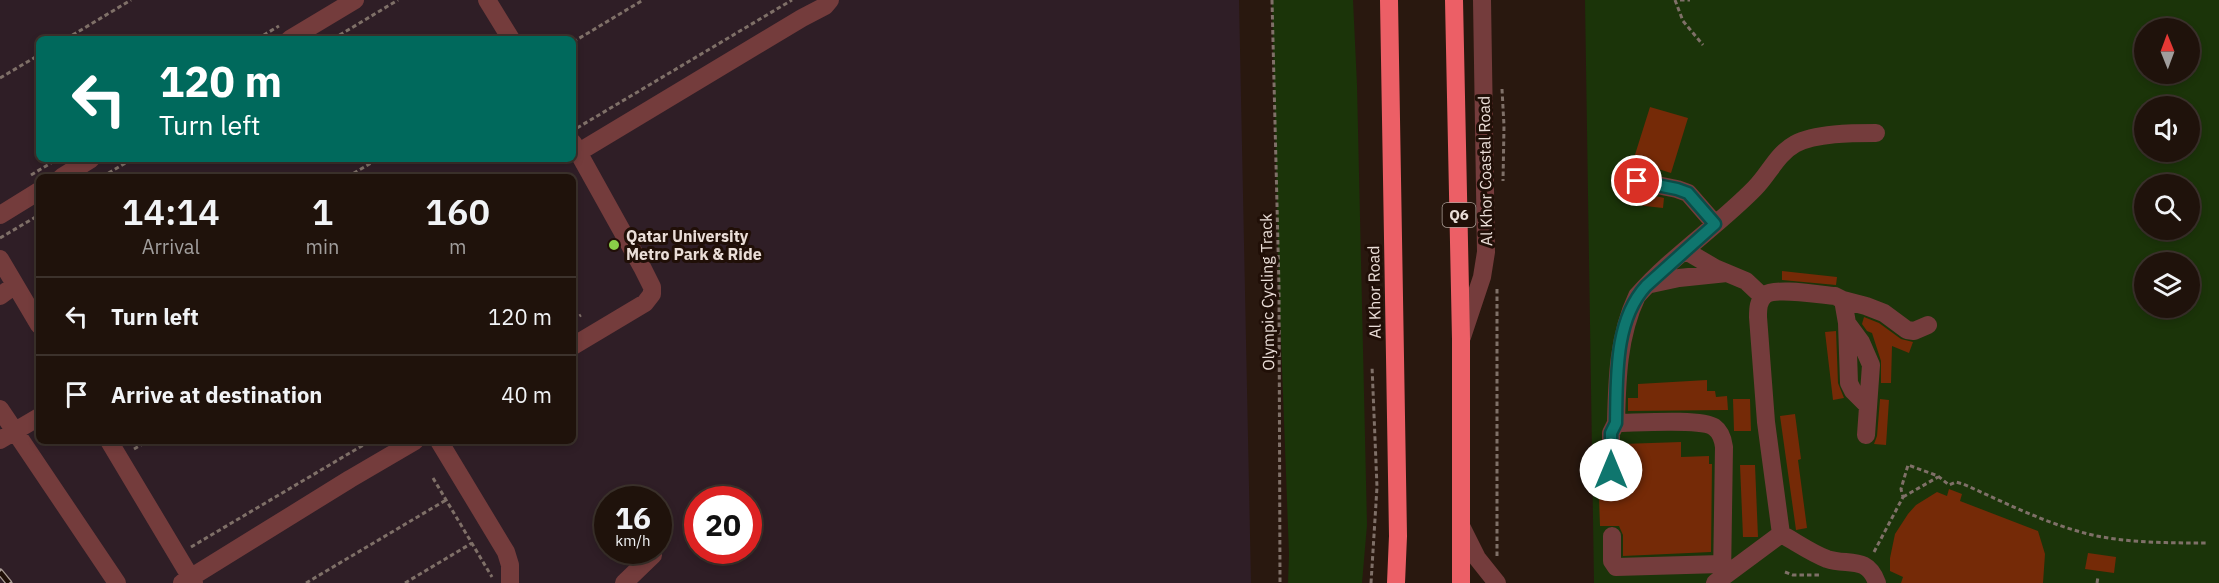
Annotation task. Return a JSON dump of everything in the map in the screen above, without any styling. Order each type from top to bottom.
[{"type":"highway","name":"Al Khor Road","points":[[1389,0],[1398,524],[1396,583]]},
{"type":"highway","name":"Q6","points":[[1454,0],[1461,339],[1461,583]]},
{"type":"street","points":[[295,36],[355,0]]},
{"type":"street","points":[[488,0],[509,36]]},
{"type":"street","points":[[576,344],[645,303],[652,294],[645,274],[576,147],[825,6],[830,0]]},
{"type":"street","name":"Al Khor Coastal Road","points":[[1461,339],[1482,277],[1486,252],[1482,0]]},
{"type":"street","points":[[1611,470],[1611,433],[1616,423],[1622,337],[1637,296],[1758,186],[1786,151],[1796,144],[1822,137],[1876,133]]},
{"type":"street","points":[[67,174],[86,162]]},
{"type":"street","points":[[1637,181],[1688,193],[1715,224]]},
{"type":"street","points":[[0,215],[36,193]]},
{"type":"street","points":[[1686,251],[1746,281],[1763,297]]},
{"type":"street","points":[[0,259],[36,320]]},
{"type":"street","points":[[1646,286],[1679,278],[1728,273]]},
{"type":"street","points":[[0,296],[15,285]]},
{"type":"street","points":[[1781,534],[1766,422],[1758,317],[1758,305],[1763,297],[1776,292],[1835,296],[1884,313],[1907,330],[1914,331],[1928,325]]},
{"type":"street","points":[[1842,300],[1847,323],[1849,383],[1853,391],[1868,406],[1866,435]]},
{"type":"street","points":[[0,409],[7,436],[117,583]]},
{"type":"street","points":[[7,436],[36,419]]},
{"type":"street","points":[[1616,423],[1701,422],[1714,427],[1720,433],[1724,447],[1719,575]]},
{"type":"street","points":[[111,444],[179,555],[189,581],[350,479],[410,444]]},
{"type":"street","points":[[441,444],[506,552],[510,565],[510,583]]},
{"type":"street","points":[[1462,528],[1477,558],[1497,583]]},
{"type":"street","points":[[1781,534],[1827,559],[1857,563],[1866,567],[1877,583]]},
{"type":"street","points":[[1612,536],[1612,561],[1616,567],[1719,575],[1781,534]]},
{"type":"street","points":[[624,583],[644,564]]},
{"type":"path","points":[[71,36],[131,0]]},
{"type":"path","points":[[338,36],[398,0]]},
{"type":"path","points":[[576,40],[643,0]]},
{"type":"path","points":[[576,128],[792,0]]},
{"type":"path","name":"Olympic Cycling Track","points":[[1272,0],[1280,358],[1280,583]]},
{"type":"path","points":[[1690,0],[1677,0],[1683,21],[1702,45]]},
{"type":"path","points":[[0,78],[36,57]]},
{"type":"path","points":[[1502,86],[1503,183]]},
{"type":"path","points":[[107,174],[127,162]]},
{"type":"path","points":[[352,174],[373,162]]},
{"type":"path","points":[[0,238],[36,217]]},
{"type":"path","points":[[1497,286],[1496,544],[1498,563]]},
{"type":"path","points":[[576,318],[581,315]]},
{"type":"path","points":[[1371,583],[1377,487],[1372,366]]},
{"type":"path","points":[[179,555],[365,444]]},
{"type":"path","points":[[1903,497],[1901,489],[1908,465],[1938,476],[1949,485],[1963,484],[2051,522],[2098,536],[2146,542],[2208,543]]},
{"type":"path","points":[[1866,567],[1903,497],[1938,476]]},
{"type":"path","points":[[433,478],[496,583]]},
{"type":"path","points":[[306,583],[446,500]]},
{"type":"path","points":[[405,583],[472,543]]},
{"type":"path","points":[[1785,572],[1822,575]]},
{"type":"path","points":[[2097,583],[2098,577]]},
{"type":"shaded area","points":[[0,0],[1239,0],[1251,583],[0,583]]},
{"type":"green space","points":[[1272,0],[1353,0],[1367,525],[1362,583],[1288,583]]},
{"type":"green space","points":[[1585,0],[2219,0],[2219,583],[1594,583]]},
{"type":"building","points":[[1650,107],[1688,118],[1671,173],[1633,161]]},
{"type":"building","points":[[1637,192],[1664,198],[1663,208],[1636,205]]},
{"type":"building","points":[[1782,271],[1837,277],[1836,285],[1782,280]]},
{"type":"building","points":[[1864,317],[1879,323],[1901,339],[1913,342],[1909,353],[1892,346],[1891,383],[1881,383],[1881,361],[1872,333],[1867,331],[1862,324]]},
{"type":"building","points":[[1836,331],[1838,383],[1844,398],[1833,400],[1825,332]]},
{"type":"building","points":[[1707,380],[1707,391],[1715,391],[1716,397],[1727,396],[1728,410],[1628,411],[1628,398],[1638,398],[1638,384]]},
{"type":"building","points":[[1733,399],[1750,399],[1751,431],[1734,431]]},
{"type":"building","points":[[1880,399],[1889,400],[1886,445],[1874,444],[1877,436]]},
{"type":"building","points":[[1795,414],[1801,459],[1798,460],[1807,528],[1796,530],[1780,416]]},
{"type":"building","points":[[1681,442],[1681,457],[1709,456],[1709,464],[1712,464],[1711,552],[1623,556],[1623,535],[1619,526],[1600,526],[1599,497],[1618,497],[1617,479],[1622,470],[1622,444]]},
{"type":"building","points":[[1740,465],[1755,465],[1758,537],[1743,537]]},
{"type":"building","points":[[1949,489],[1962,494],[1960,501],[2038,531],[2045,554],[2043,583],[1901,583],[1903,577],[1890,571],[1895,534],[1916,505],[1937,492],[1947,496]]},
{"type":"building","points":[[2088,553],[2116,557],[2114,573],[2085,569]]},
{"type":"railway","points":[[0,572],[9,583]]},
{"type":"place","name":"Qatar University Metro Park & Ride","points":[[614,245]]},
{"type":"route","points":[[1611,470],[1611,433],[1616,423],[1619,357],[1629,313],[1637,296],[1646,286],[1715,224],[1688,193],[1637,181]]}]
